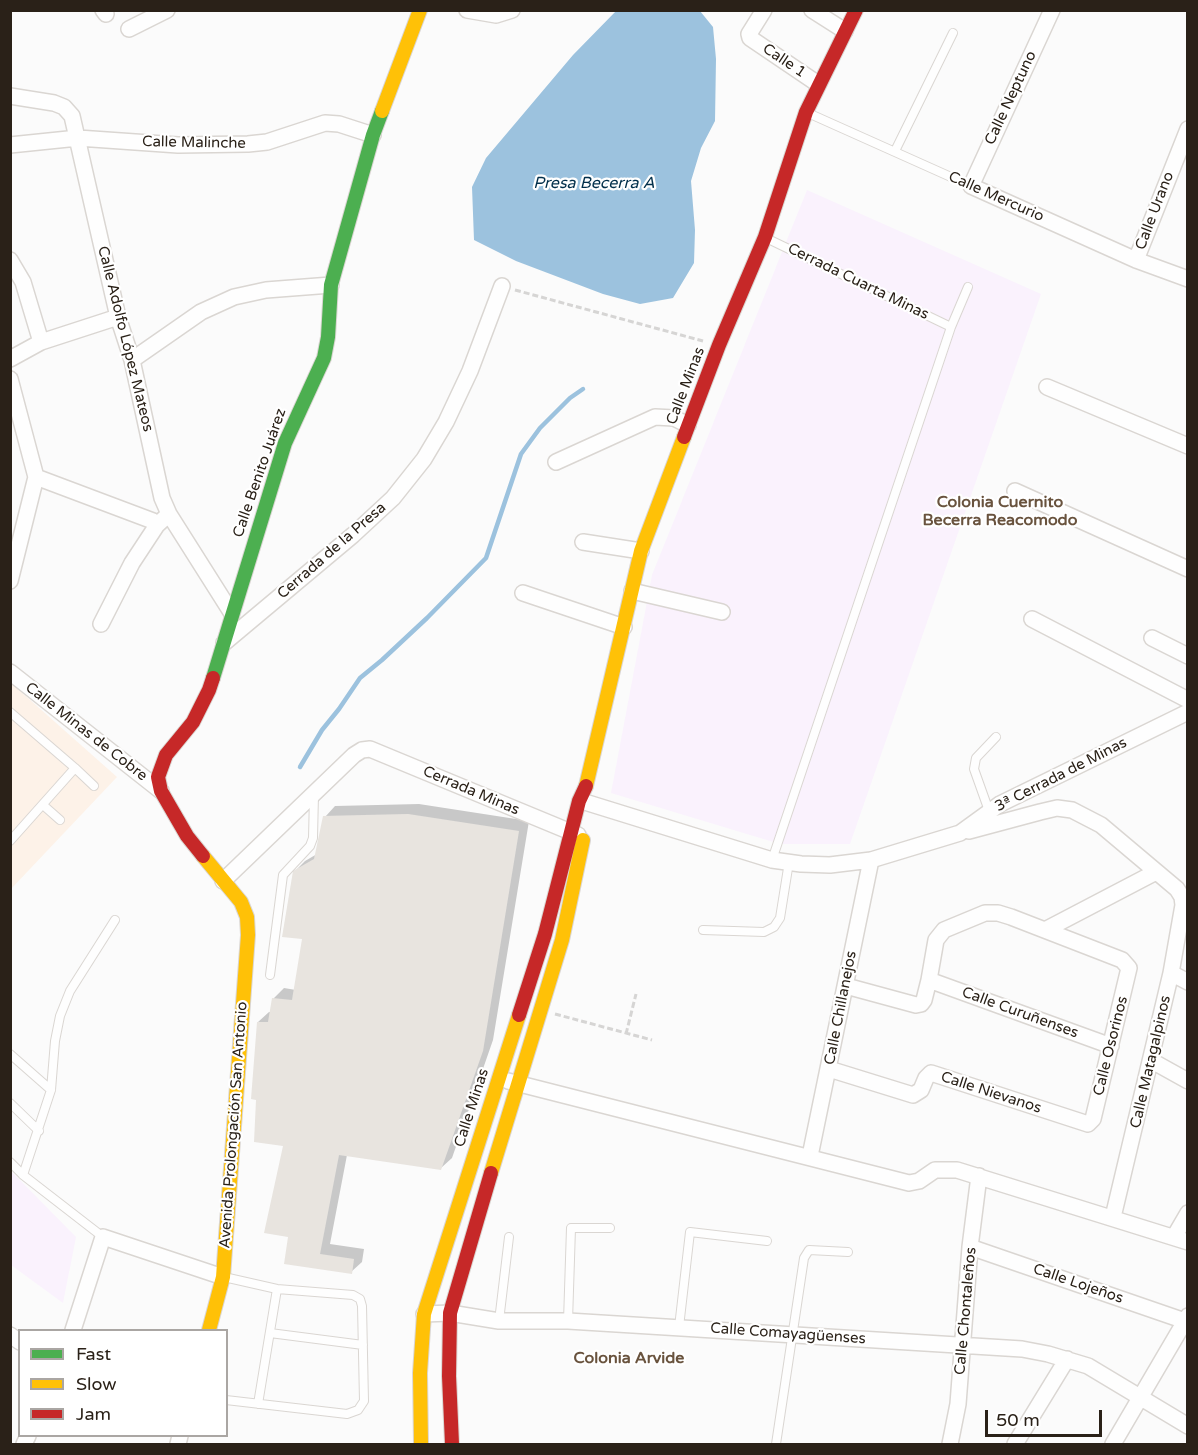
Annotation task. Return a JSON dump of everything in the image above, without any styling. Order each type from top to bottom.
[{"type":"street","points":[[129,29],[167,10]]},
{"type":"street","name":"Calle Benito Juárez","points":[[161,791],[158,777],[161,765],[203,705],[285,443],[324,358],[332,285],[374,135],[420,10]]},
{"type":"street","points":[[467,10],[496,15],[512,10]]},
{"type":"street","name":"Calle 1","points":[[764,10],[749,34],[750,38],[818,84]]},
{"type":"street","points":[[812,10],[845,31]]},
{"type":"street","name":"Calle Minas","points":[[452,1444],[449,1376],[450,1313],[517,1083],[562,940],[578,835],[579,801],[586,786],[642,551],[719,345],[765,237],[806,112],[856,10]]},
{"type":"street","name":"Calle Neptuno","points":[[971,186],[1052,10]]},
{"type":"street","name":"Calle Adolfo López Mateos","points":[[10,96],[54,102],[64,107],[72,116],[118,317],[132,360],[160,490],[169,514],[231,612]]},
{"type":"street","name":"Calle Malinche","points":[[10,145],[78,138],[178,145],[248,144],[267,142],[325,123],[339,124],[374,135]]},
{"type":"street","name":"Calle Urano","points":[[1136,260],[1188,129]]},
{"type":"street","name":"Calle Mercurio","points":[[971,186],[1136,260],[1188,279]]},
{"type":"street","points":[[10,260],[23,282],[40,342]]},
{"type":"street","points":[[132,360],[201,312],[234,297],[266,290],[332,285]]},
{"type":"street","name":"Cerrada de la Presa","points":[[224,643],[353,535],[393,498],[424,459],[446,422],[470,371],[502,286]]},
{"type":"street","points":[[10,359],[40,342],[118,317]]},
{"type":"street","points":[[10,379],[36,477],[10,581]]},
{"type":"street","points":[[1047,387],[1188,446]]},
{"type":"street","points":[[556,462],[655,417],[674,418],[688,425]]},
{"type":"street","points":[[36,477],[153,521]]},
{"type":"street","points":[[1015,491],[1188,569]]},
{"type":"street","points":[[101,624],[132,563],[157,525],[169,514]]},
{"type":"street","points":[[583,542],[642,551]]},
{"type":"street","points":[[632,591],[722,612]]},
{"type":"street","points":[[523,593],[624,627]]},
{"type":"street","points":[[1032,619],[1187,703]]},
{"type":"street","points":[[1152,638],[1188,656]]},
{"type":"street","name":"Calle Minas de Cobre","points":[[10,672],[161,791]]},
{"type":"street","name":"3ª Cerrada de Minas","points":[[588,803],[772,860],[830,865],[871,860],[960,833],[989,811],[1187,703]]},
{"type":"street","name":"Cerrada Minas","points":[[314,793],[354,755],[362,750],[370,749],[578,835]]},
{"type":"street","name":"Calle Minas","points":[[421,1444],[420,1373],[424,1314],[588,803],[586,786]]},
{"type":"street","points":[[161,791],[187,836],[223,881],[314,793]]},
{"type":"street","points":[[846,986],[916,1005],[924,1000],[936,940],[944,930],[985,913],[998,913],[1045,930],[1156,872],[1101,825],[1072,810],[1057,808],[960,833]]},
{"type":"street","name":"Calle Chillanejos","points":[[810,1156],[871,860]]},
{"type":"street","name":"Calle Matagalpinos","points":[[1113,1218],[1152,1061],[1183,905],[1182,897],[1177,889],[1156,872]]},
{"type":"street","name":"Avenida Prolongación San Antonio","points":[[209,1329],[224,1277],[247,947],[247,917],[241,902],[223,881]]},
{"type":"street","name":"Calle Osorinos","points":[[1045,930],[1126,962],[1129,973],[1093,1119]]},
{"type":"street","points":[[1171,974],[1188,982]]},
{"type":"street","name":"Calle Curuñenses","points":[[929,981],[1111,1046]]},
{"type":"street","points":[[1152,1061],[1188,1081]]},
{"type":"street","name":"Calle Nievanos","points":[[829,1069],[913,1095],[921,1090],[931,1073],[1085,1124],[1093,1119]]},
{"type":"street","points":[[499,1079],[810,1156],[909,1183],[918,1181],[935,1170],[957,1170],[1181,1239],[1188,1213]]},
{"type":"street","name":"Calle Chontaleños","points":[[950,1444],[958,1404],[970,1247],[979,1176]]},
{"type":"street","points":[[74,1329],[103,1238],[224,1277]]},
{"type":"street","name":"Calle Lojeños","points":[[970,1247],[1186,1319]]},
{"type":"street","name":"Calle Comayagüenses","points":[[424,1314],[450,1313],[499,1321],[568,1321],[1022,1349],[1088,1366],[1188,1425]]},
{"type":"street","points":[[1113,1444],[1186,1319]]},
{"type":"street","points":[[1015,1444],[1067,1359]]},
{"type":"lane","points":[[895,151],[953,33]]},
{"type":"lane","name":"Calle Mercurio","points":[[806,112],[971,186]]},
{"type":"lane","name":"Cerrada Cuarta Minas","points":[[765,237],[951,327]]},
{"type":"lane","points":[[772,860],[951,327],[968,287]]},
{"type":"lane","points":[[10,712],[94,786]]},
{"type":"lane","points":[[989,811],[974,769],[976,758],[996,737]]},
{"type":"lane","points":[[12,838],[75,768]]},
{"type":"lane","points":[[270,975],[283,875],[310,846],[313,838],[314,793]]},
{"type":"lane","points":[[43,805],[60,820]]},
{"type":"lane","points":[[703,930],[764,932],[774,927],[780,918],[789,862]]},
{"type":"lane","points":[[23,1175],[51,1090],[55,1041],[60,1016],[70,991],[115,920]]},
{"type":"lane","points":[[10,1054],[51,1090]]},
{"type":"lane","points":[[10,1103],[39,1131]]},
{"type":"lane","points":[[10,1162],[23,1175],[103,1238]]},
{"type":"lane","points":[[568,1321],[571,1228],[610,1228]]},
{"type":"lane","points":[[679,1327],[690,1232],[767,1241]]},
{"type":"lane","points":[[499,1321],[509,1236]]},
{"type":"lane","points":[[776,1444],[806,1253],[809,1250],[848,1252]]},
{"type":"lane","points":[[224,1277],[276,1288],[353,1295],[360,1299],[362,1306],[364,1401],[358,1410],[347,1414],[228,1400]]},
{"type":"lane","points":[[258,1404],[276,1288]]},
{"type":"lane","points":[[270,1332],[363,1345]]},
{"type":"path","points":[[502,286],[719,345]]},
{"type":"path","points":[[626,1034],[636,993]]},
{"type":"path","points":[[540,1010],[652,1040]]},
{"type":"shaded area","points":[[807,190],[1041,294],[850,844],[780,844],[611,793],[652,575]]},
{"type":"shaded area","points":[[11,683],[117,777],[11,889]]},
{"type":"shaded area","points":[[11,1171],[76,1237],[63,1303],[11,1265]]},
{"type":"water","name":"Presa Becerra A","points":[[617,10],[700,11],[713,27],[716,59],[715,121],[701,148],[691,181],[695,230],[694,263],[673,298],[640,304],[603,294],[516,261],[474,240],[472,187],[486,158],[573,55]]},
{"type":"building","points":[[408,814],[519,831],[483,1051],[441,1170],[339,1155],[320,1254],[354,1259],[352,1274],[284,1264],[288,1237],[264,1233],[283,1146],[254,1142],[256,1100],[251,1099],[257,1022],[268,1022],[272,998],[292,1000],[302,939],[282,937],[293,871],[314,859],[323,816]]},
{"type":"waterway","points":[[300,767],[322,730],[360,678],[427,618],[486,558],[521,454],[540,428],[570,398],[583,389]]},
{"type":"traffic: fast","points":[[213,678],[285,443],[324,358],[328,337],[331,285],[373,135],[382,111]]},
{"type":"traffic: slow","points":[[382,111],[420,10]]},
{"type":"traffic: slow","points":[[586,786],[641,551],[684,437]]},
{"type":"traffic: slow","points":[[491,1173],[562,940],[583,840]]},
{"type":"traffic: slow","points":[[203,856],[241,902],[247,917],[248,935],[223,1277],[209,1329]]},
{"type":"traffic: slow","points":[[421,1444],[420,1373],[424,1314],[519,1015]]},
{"type":"traffic: jam","points":[[684,437],[719,345],[765,237],[806,112],[856,10]]},
{"type":"traffic: jam","points":[[203,856],[187,836],[161,791],[158,777],[166,755],[193,722],[213,678]]},
{"type":"traffic: jam","points":[[519,1015],[545,934],[579,801],[586,786]]},
{"type":"traffic: jam","points":[[452,1444],[449,1376],[450,1313],[491,1173]]},
{"type":"district","name":"Colonia Cuernito Becerra Reacomodo","points":[[1000,512]]},
{"type":"district","name":"Colonia Arvide","points":[[629,1359]]}]
